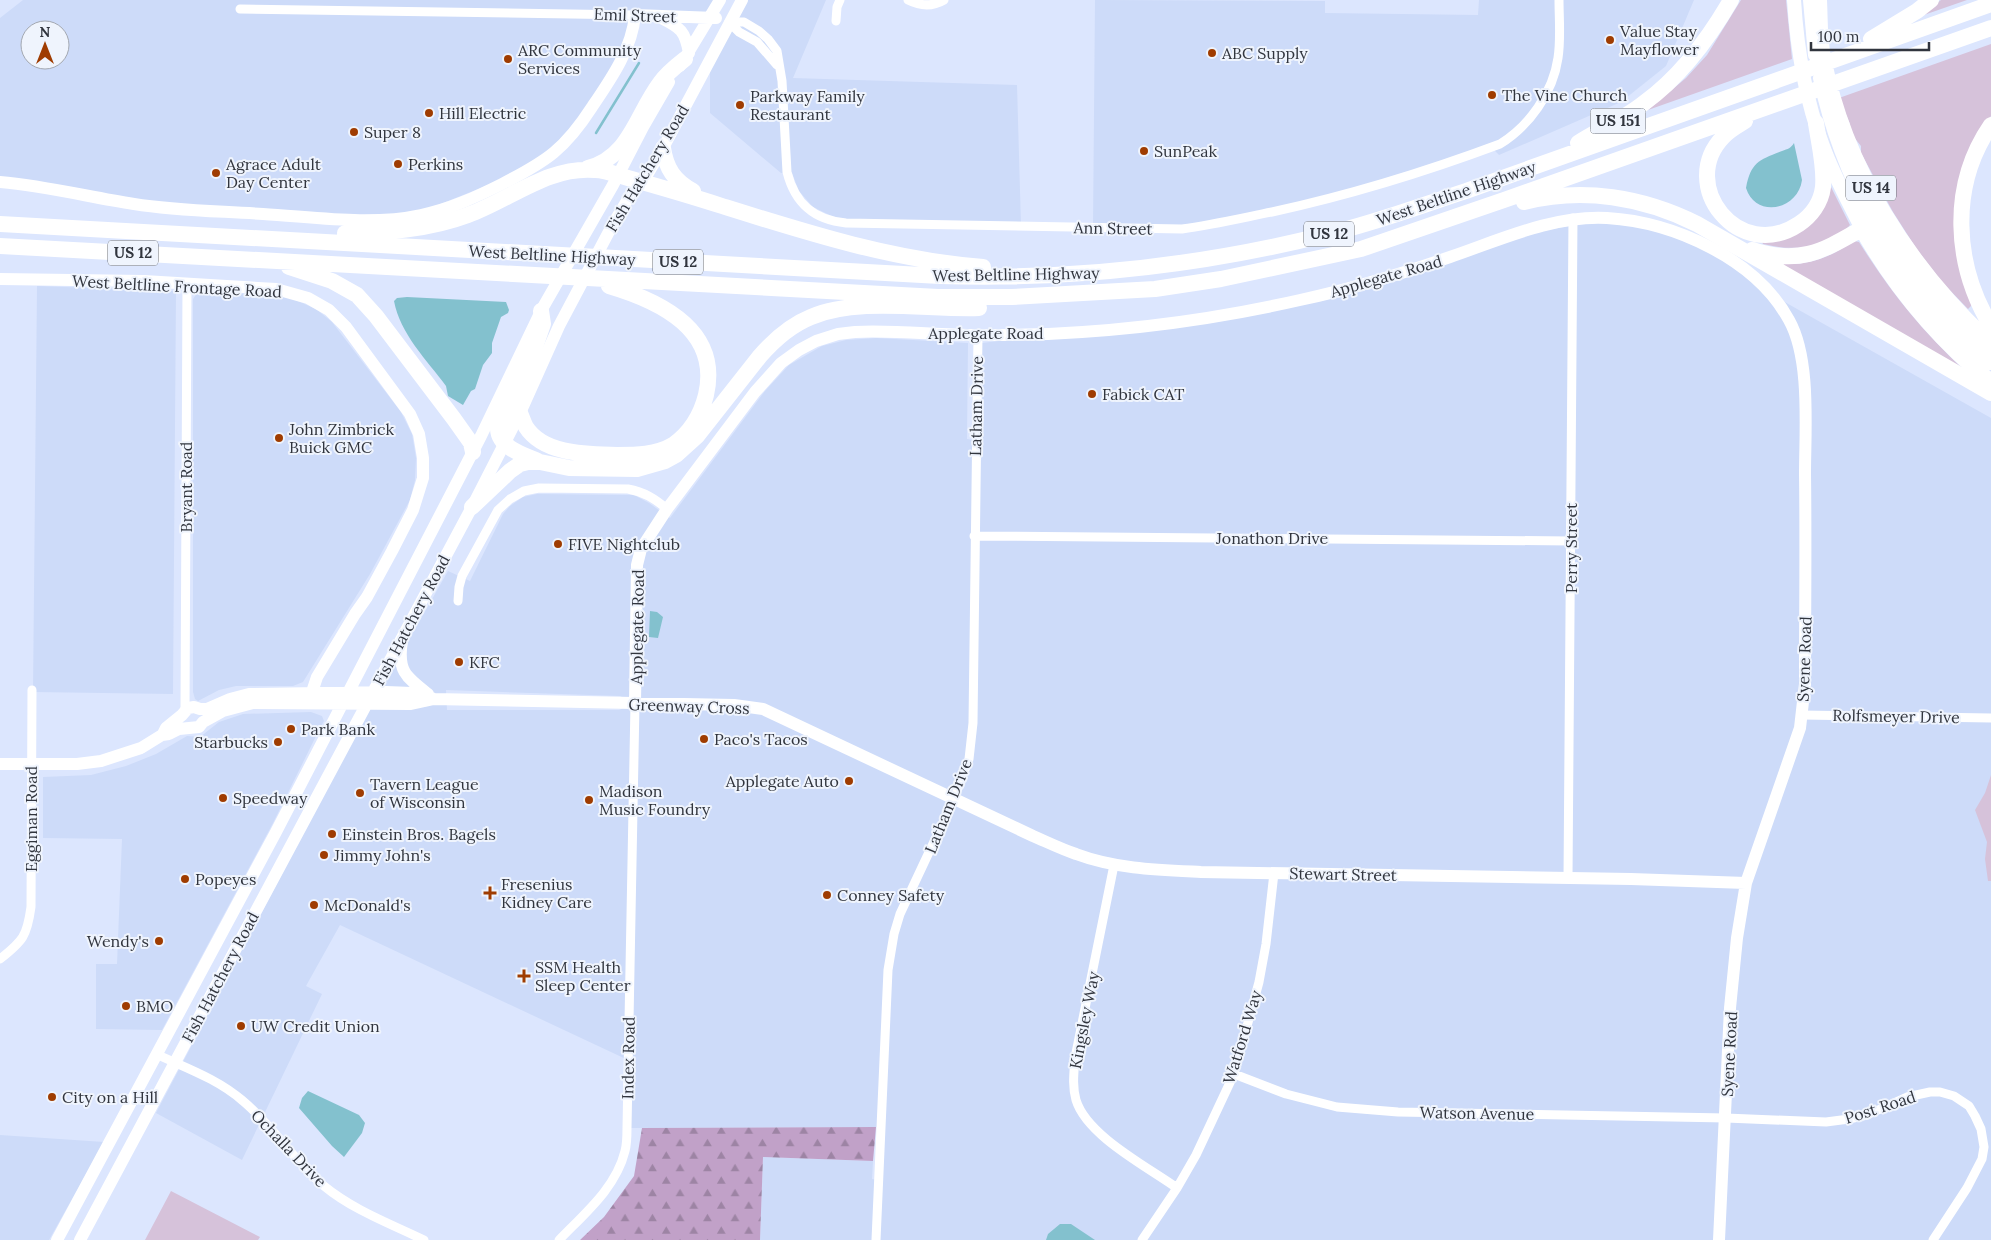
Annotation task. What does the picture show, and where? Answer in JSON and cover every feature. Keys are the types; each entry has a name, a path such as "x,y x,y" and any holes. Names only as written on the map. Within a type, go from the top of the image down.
{"highway":[{"path":"1695,51 1702,35 1723,0"},
{"name":"US 151","path":"1548,162 1644,103 1672,78 1695,51 1720,20 1731,0"},
{"name":"US 14","path":"1819,0 1822,55 1834,102 1850,148 1891,225 1915,260 1937,289 1991,344"},
{"path":"1841,57 1917,11 1931,0"},
{"name":"West Beltline Highway","path":"0,224 940,276 986,278 1103,273 1197,261 1329,234 1389,217 1991,4"},
{"name":"West Beltline Highway","path":"0,246 585,279 973,298 1155,289 1221,279 1361,249 1991,28"},
{"path":"254,238 400,231 428,227 470,215 552,176 602,163 618,152 660,83 687,56"},
{"path":"1760,110 1728,132 1718,142 1712,152 1708,176 1713,202 1718,211 1726,220 1742,231 1752,234 1772,235 1795,227 1810,216 1818,204 1823,189 1816,123"},
{"path":"1991,125 1975,155 1963,194 1961,213 1962,243 1968,274 1973,292 1991,326"},
{"path":"662,148 670,172 682,186 764,219"},
{"path":"577,170 596,170 617,175 818,237 919,260 1001,269 1103,273"},
{"path":"1361,249 1546,197 1576,194 1621,198 1660,208 1681,216 1991,393"},
{"path":"1726,242 1761,253 1787,258 1820,251 1868,225"},
{"name":"US 14","path":"1868,225 1926,299 1954,329 1991,362"},
{"name":"US 14","path":"1868,225 1875,253 1914,306 1940,336 1972,367 1991,382"},
{"path":"266,260 332,281 357,296 376,316 454,419 471,443 473,452"},
{"path":"520,412 526,427 554,447 579,454 626,455 646,454 672,445 684,436 700,413 708,387 708,373 702,350 691,330 681,320 655,302 628,291 585,279"},
{"path":"542,310 543,324 526,373 498,429 498,434 504,444 540,462 570,468 637,469 652,466 670,458 688,446 771,344 784,333 816,315 853,307 964,309 1029,306 1071,302 1155,289"},
{"path":"472,507 520,464 540,462"}],"main road":[{"name":"US 14","path":"1794,0 1801,62 1816,123 1836,179 1868,225"},
{"path":"1810,0 1813,48 1831,124 1841,155 1858,193 1868,225"}],"street":[{"name":"Fish Hatchery Road","path":"57,1240 268,846 473,452 542,310 643,127 720,0"},
{"name":"Fish Hatchery Road","path":"80,1240 472,507 520,412 567,312 613,224 630,194 641,182 662,148 742,0"},
{"path":"836,21 837,7 840,0"},
{"path":"908,0 915,4 926,5 937,4 944,0"},
{"name":"Ann Street","path":"729,22 744,22 763,34 776,51 783,88 787,172 790,185 801,202 811,212 834,222 846,223 1182,229 1202,227 1365,189 1491,148 1515,135 1540,103 1553,78 1558,58 1559,0"},
{"name":"Emil Street","path":"240,9 635,15 710,17 729,22"},
{"path":"0,182 49,188 118,202 159,207 359,219 392,219 420,215 454,206 522,173 547,159 574,134 609,81 622,57 633,30 635,15"},
{"path":"657,16 683,31 687,56"},
{"name":"Applegate Road","path":"635,704 637,565 641,548 667,509 755,392 781,363 816,341 838,334 855,332 978,335 1075,332 1140,327 1230,314 1294,301 1400,274 1542,226 1573,218"},
{"name":"Perry Street","path":"1568,878 1573,218"},
{"name":"Syene Road","path":"1573,218 1609,218 1673,231 1725,255 1751,274 1772,296 1789,320 1800,352 1805,403 1805,684 1800,728 1746,883 1737,938 1730,1008 1719,1240"},
{"name":"West Beltline Frontage Road","path":"0,279 144,281 276,288 308,298 329,310 346,327 410,414 419,434 423,458 422,478 413,510 367,597 317,677 312,692"},
{"name":"Bryant Road","path":"187,284 185,689 190,710 185,726 192,729"},
{"name":"Latham Drive","path":"876,1240 888,970 894,934 900,914 954,799 970,759 973,723 978,335"},
{"path":"458,601 462,576 498,510 510,498 524,491 539,488 628,490 641,492 654,498 667,509"},
{"name":"Jonathon Drive","path":"974,536 1570,541"},
{"path":"404,632 401,651 404,672 410,681 434,699"},
{"name":"Eggiman Road","path":"0,958 17,946 28,929 31,907 32,690"},
{"name":"Greenway Cross","path":"162,735 166,728 190,710 207,709 230,699 249,694 312,692 344,697 365,704 411,704 434,699 734,705 763,709 954,799"},
{"name":"Greenway Cross","path":"0,764 77,764 101,761 141,748 162,735 179,729 198,727 203,722 223,711 253,703 344,697 372,692 412,693 434,699"},
{"name":"Index Road","path":"559,1240 612,1182 626,1150 628,1128 635,704"},
{"name":"Bryant Road","path":"190,710 204,715 203,722"},
{"name":"Rolfsmeyer Drive","path":"1802,715 1991,718"},
{"name":"Stewart Street","path":"954,799 1076,854 1114,865 1153,870 1746,883"},
{"path":"268,846 266,866 268,873 273,877"},
{"name":"Kingsley Way","path":"1114,865 1075,1058 1073,1077 1076,1100 1083,1116 1110,1143 1177,1188"},
{"name":"Watford Way","path":"1142,1240 1177,1188 1196,1155 1234,1074 1259,982 1266,944 1274,873"},
{"path":"250,878 258,884 256,908"},
{"name":"Ochalla Drive","path":"156,1054 217,1082 244,1102 306,1169 334,1193 424,1240"},
{"name":"Watson Avenue","path":"1234,1074 1286,1094 1346,1109 1489,1114 1726,1118"},
{"name":"Post Road","path":"1726,1118 1826,1122 1867,1115 1907,1097 1930,1092 1954,1096 1962,1100 1975,1116 1981,1129 1984,1147 1982,1159 1967,1188 1933,1240"},
{"path":"101,1159 106,1169 107,1190"}],"shaded area":[{"path":"23,0 720,0 710,17 635,15 601,94 536,166 408,217 159,207 0,182 0,18"},
{"path":"742,0 826,0 793,78 1017,85 1021,226 846,223 813,207 799,191 792,173 781,173 710,113 710,57"},
{"path":"1095,0 1325,1 1325,13 1478,15 1479,0 1694,0 1666,66 1621,102 1499,155 1491,147 1365,189 1202,227 1093,227"},
{"path":"1741,0 1786,0 1792,59 1648,110 1686,78 1707,55"},
{"path":"1941,0 1967,0 1921,16"},
{"path":"1991,44 1991,116 1981,130 1964,167 1971,306 1968,309 1941,281 1916,248 1893,212 1861,153 1861,146 1848,130 1850,124 1839,98"},
{"path":"1794,143 1802,180 1799,190 1785,204 1767,207 1758,204 1751,198 1746,188 1750,173 1757,163 1788,149"},
{"path":"1830,185 1850,225 1847,228 1835,237 1808,247 1790,248 1763,244 1761,240 1776,240"},
{"path":"1609,218 1706,245 1772,295 1991,418 1991,1240 760,1240 763,1157 873,1161 872,1179 878,1180 881,1127 627,1128 628,1060 340,925 306,986 322,994 242,1160 156,1113 364,719 448,571 470,581 503,514 510,506 523,497 537,494 634,495 670,518 765,391 789,365 822,346 846,340 876,338 968,343 967,439 981,441 982,343 1075,332 1301,300 1507,238","holes":["446,690 620,696 634,703 619,710 447,710"]},
{"path":"1854,241 1859,242 1882,277 1920,325 1964,370 1781,267 1784,264 1813,261 1838,251"},
{"path":"37,286 176,291 173,694 33,692"},
{"path":"198,292 274,295 291,298 316,309 332,322 401,412 412,434 416,458 415,480 410,500 370,574 303,682 293,686 236,686 219,690 198,701 195,699 193,692 193,299"},
{"path":"397,298 506,302 509,310 508,313 501,317 492,343 492,353 483,365 475,389 471,391 463,405 448,396 446,386 415,346 402,325 394,301"},
{"path":"650,611 657,612 663,617 658,638 649,637"},
{"path":"311,712 322,716 324,721 273,823 162,1030 96,1029 96,964 117,964 122,839 43,838 43,777 91,775 126,766 156,754 187,736 200,737 219,722 243,714"},
{"path":"1991,775 1991,881 1988,881 1985,859 1987,842 1975,810 1985,793"},
{"path":"308,1091 359,1115 365,1123 362,1133 344,1157 299,1108 302,1098"},
{"path":"0,1135 104,1142 49,1240 0,1240"},
{"path":"171,1191 260,1237 258,1240 145,1240"},
{"path":"1060,1224 1071,1224 1095,1240 1046,1240 1048,1234"}],"green space":[{"path":"876,1127 873,1161 763,1157 760,1240 580,1240 604,1217 634,1176 642,1128"}],"waterway":[{"path":"596,133 639,63"}],"place":[{"name":"Value Stay Mayflower","path":"1610,40"},
{"name":"ABC Supply","path":"1212,53"},
{"name":"ARC Community Services","path":"508,59"},
{"name":"The Vine Church","path":"1492,95"},
{"name":"Parkway Family Restaurant","path":"740,105"},
{"name":"Hill Electric","path":"429,113"},
{"name":"Super 8","path":"354,132"},
{"name":"SunPeak","path":"1144,151"},
{"name":"Perkins","path":"398,164"},
{"name":"Agrace Adult Day Center","path":"216,173"},
{"name":"Fabick CAT","path":"1092,394"},
{"name":"John Zimbrick Buick GMC","path":"279,438"},
{"name":"FIVE Nightclub","path":"558,544"},
{"name":"KFC","path":"459,662"},
{"name":"Park Bank","path":"291,729"},
{"name":"Paco's Tacos","path":"704,739"},
{"name":"Starbucks","path":"278,742"},
{"name":"Applegate Auto","path":"849,781"},
{"name":"Tavern League of Wisconsin","path":"360,793"},
{"name":"Speedway","path":"223,798"},
{"name":"Madison Music Foundry","path":"589,800"},
{"name":"Einstein Bros. Bagels","path":"332,834"},
{"name":"Jimmy John's","path":"324,855"},
{"name":"Popeyes","path":"185,879"},
{"name":"Fresenius Kidney Care","path":"490,893"},
{"name":"Conney Safety","path":"827,895"},
{"name":"McDonald's","path":"314,905"},
{"name":"Wendy's","path":"159,941"},
{"name":"SSM Health Sleep Center","path":"524,976"},
{"name":"BMO","path":"126,1006"},
{"name":"UW Credit Union","path":"241,1026"},
{"name":"City on a Hill","path":"52,1097"}]}
